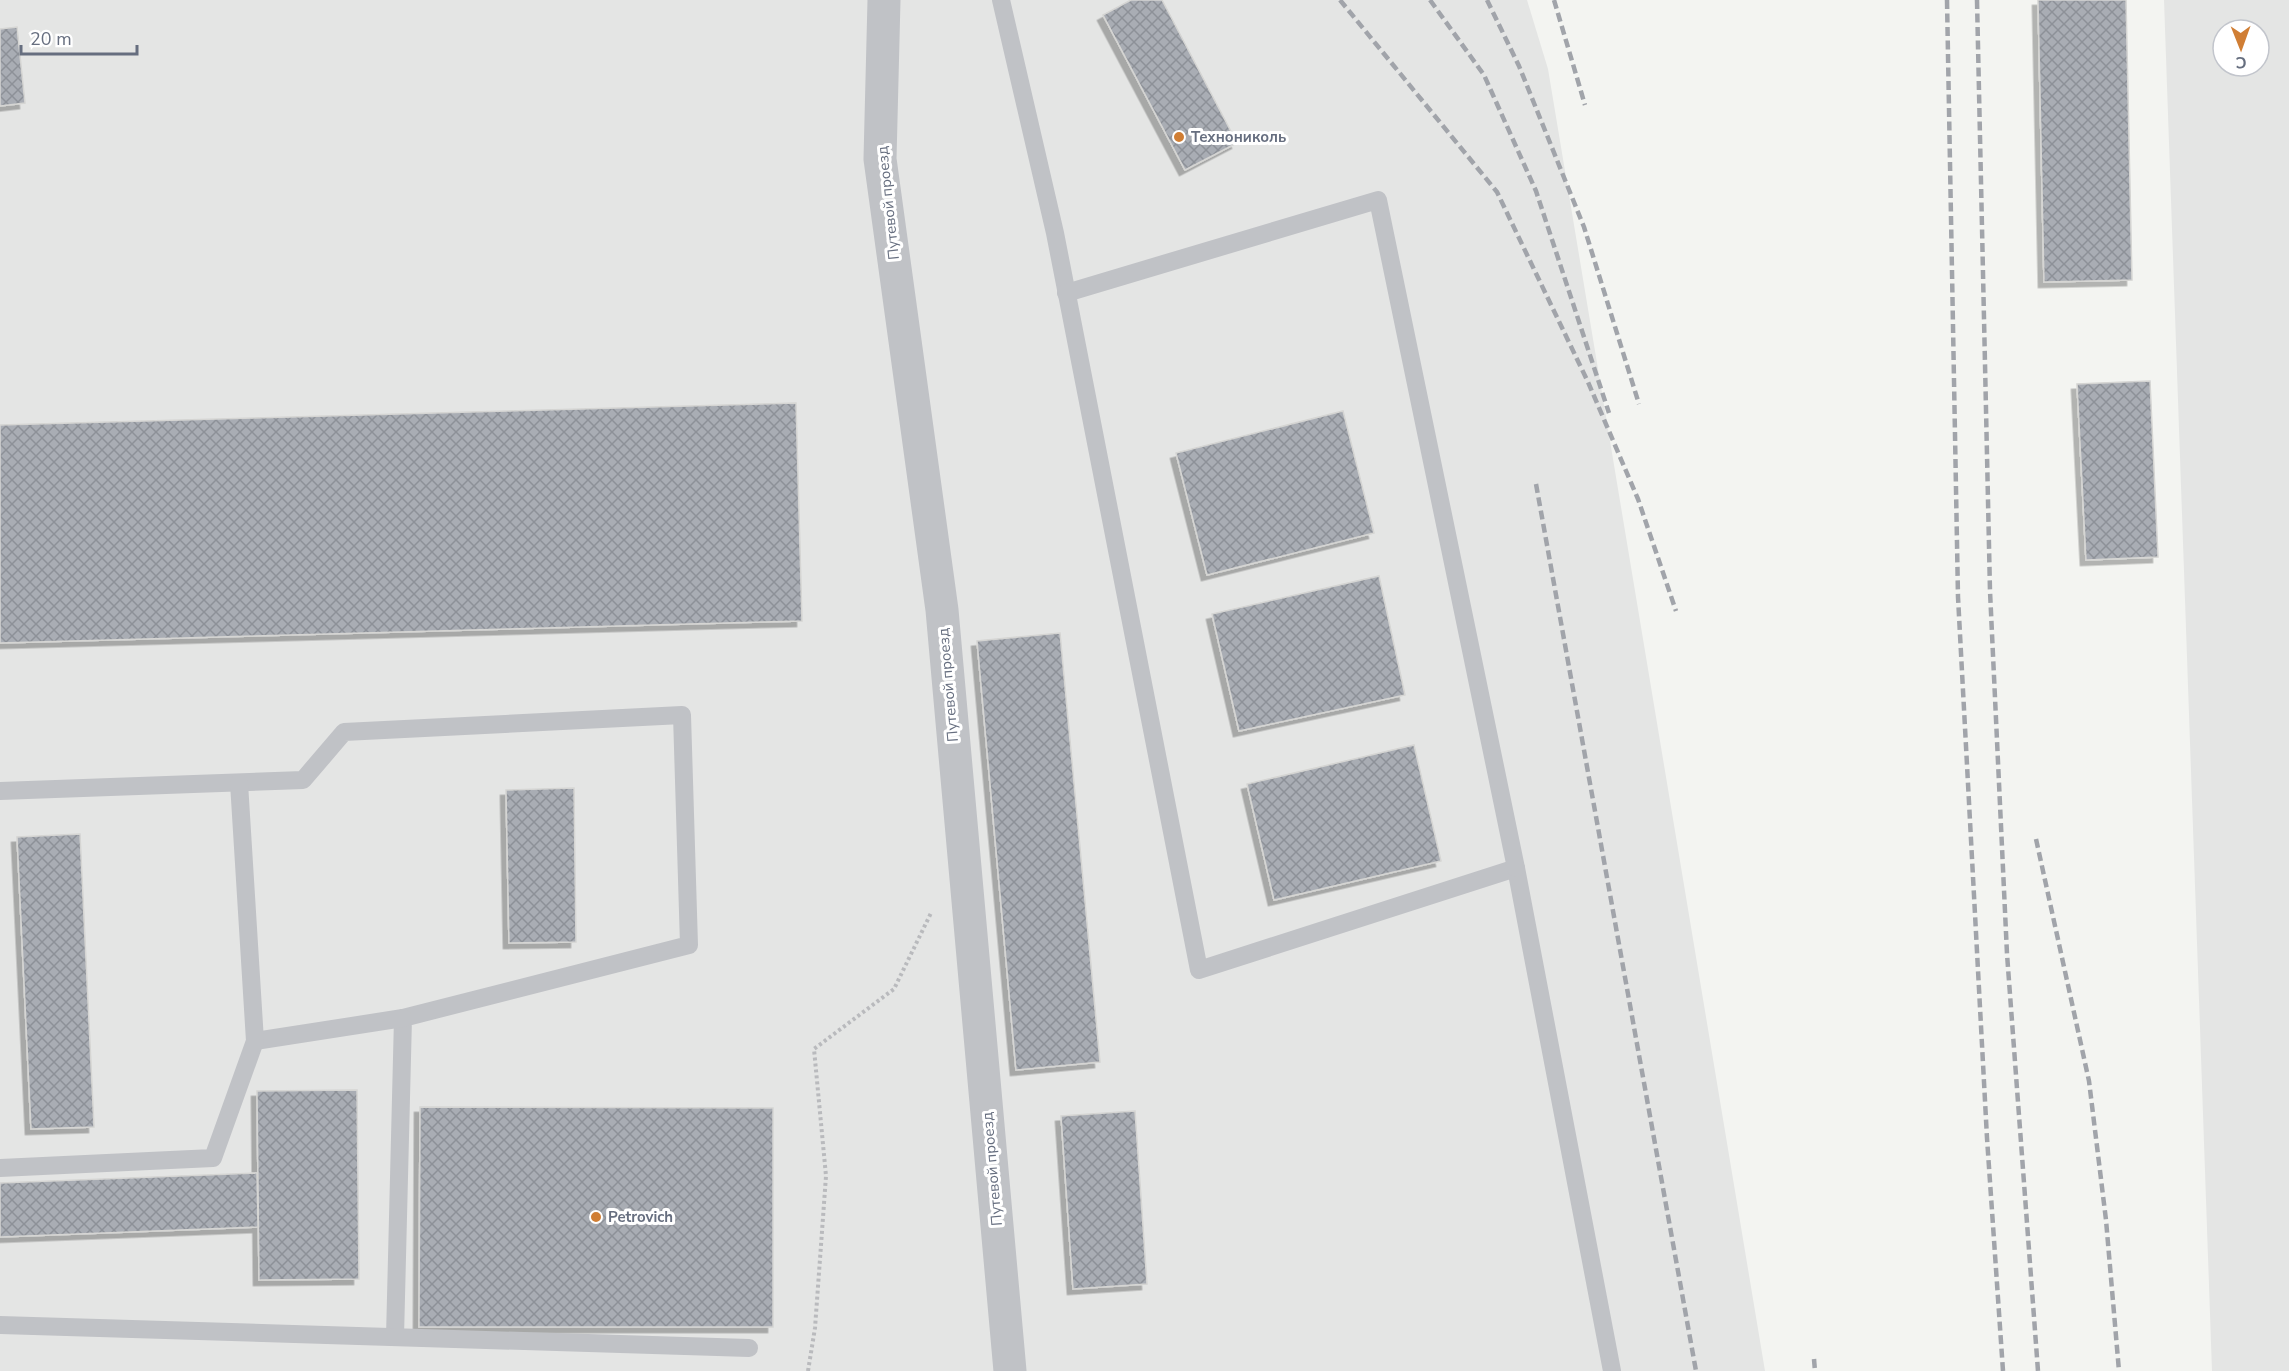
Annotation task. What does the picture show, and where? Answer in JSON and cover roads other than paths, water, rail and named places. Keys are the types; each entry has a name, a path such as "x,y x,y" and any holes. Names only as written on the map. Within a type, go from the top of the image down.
{"street":[{"name":"Путевой проезд","path":"884,0 880,159 942,610 1010,1371"}],"lane":[{"path":"1001,0 1066,293 1199,970 1516,868"},
{"path":"1066,293 1378,200 1516,868 1612,1371"},
{"path":"0,791 303,780 344,732 682,716 689,945 403,1018 255,1041"},
{"path":"0,1168 213,1158 255,1041 239,783"},
{"path":"394,1337 403,1018"},
{"path":"0,1325 749,1348"}],"railway":[{"path":"1340,0 1497,192 1588,382 1638,499 1676,611"},
{"path":"1430,0 1484,75 1536,191 1609,413"},
{"path":"1487,0 1519,66 1584,227 1639,404"},
{"path":"1554,0 1585,105"},
{"path":"1947,0 1958,597 1987,1138 2003,1371"},
{"path":"1977,0 1990,591 2007,954 2038,1371"},
{"path":"1536,484 1696,1371"},
{"path":"2036,839 2089,1081 2106,1220 2119,1371"},
{"path":"1814,1359 1815,1371"}],"place":[{"name":"Технониколь","path":"1179,137"},
{"name":"Petrovich","path":"596,1217"}]}
